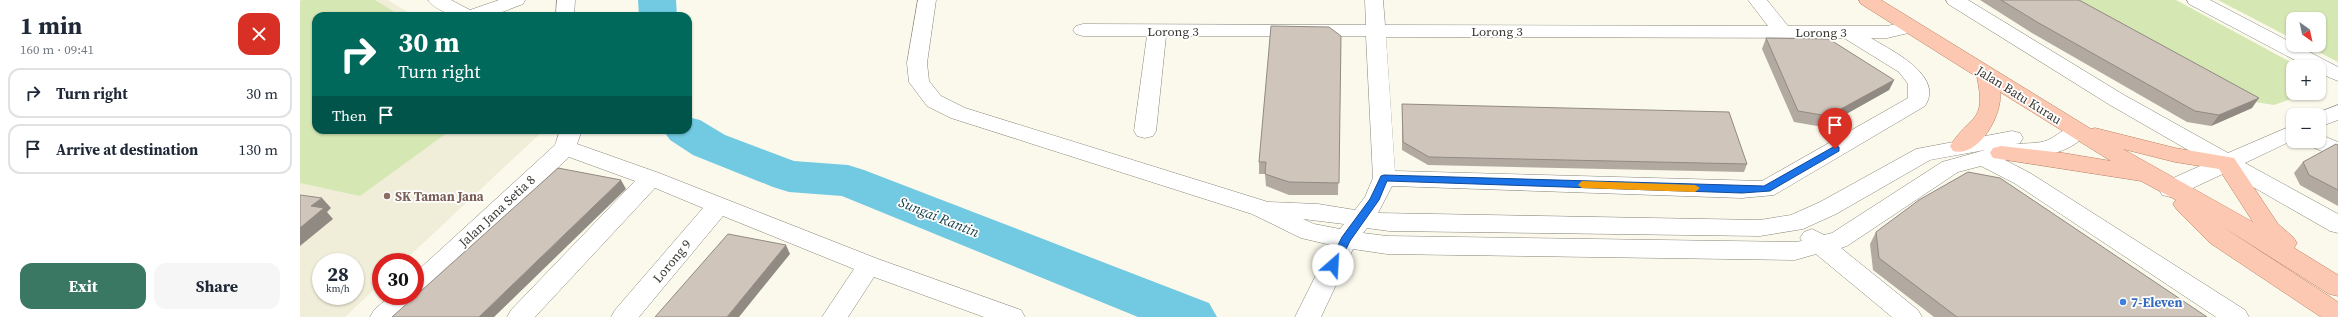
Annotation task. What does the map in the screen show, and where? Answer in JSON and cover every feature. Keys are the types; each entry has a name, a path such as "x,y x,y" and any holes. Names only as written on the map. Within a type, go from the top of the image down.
{"main road":[{"name":"Jalan Batu Kurau","path":"1868,0 2170,189 2241,226 2330,282"},
{"path":"1961,146 1982,126 1991,110 1992,94 1986,74"},
{"path":"2077,131 2175,155 2226,163 2270,230 2330,282"},
{"path":"1992,155 2063,160 2150,176"},
{"name":"Jalan Batu Kurau","path":"2170,189 2218,236 2338,315"}],"street":[{"path":"437,0 459,12"},
{"path":"483,12 516,0"},
{"path":"565,12 566,0"},
{"path":"927,0 917,63 919,82 934,101 958,113 1260,208 1309,232 1387,245 1764,252 1795,251 1839,240 1950,167 1992,155 2052,147 2077,131"},
{"path":"1308,317 1346,239 1359,219 1375,200 1384,178 1374,0"},
{"path":"1757,0 1783,32"},
{"path":"1955,0 2117,100 2338,225"},
{"path":"2196,0 2338,75"},
{"name":"Lorong 3","path":"1083,30 1887,32 1910,27"},
{"path":"1146,131 1157,31"},
{"path":"1384,178 1742,190 1766,189 1918,101 1918,83 1906,68 1848,32"},
{"path":"2326,117 2338,112"},
{"path":"1260,208 1318,212 1389,223 1760,228 1795,223 1828,208 1924,154 2020,136 2077,131"},
{"path":"2170,189 2286,135"},
{"path":"568,139 651,178 869,265 1012,317"},
{"name":"Jalan Jana Setia 8","path":"424,279 568,139"},
{"path":"2326,145 2338,151"},
{"path":"1992,155 2022,178 2236,317"},
{"path":"520,317 651,178"},
{"name":"Lorong 9","path":"624,317 719,205"},
{"path":"1795,223 1909,317"},
{"path":"835,317 869,265"},
{"path":"383,317 396,305"}],"shaded area":[{"name":"SK Taman Jana","path":"300,0 388,0 408,12 312,12 312,134 540,134 413,253 372,253 372,292 364,299 364,253 312,253 312,305 358,305 345,317 300,317"}],"green space":[{"path":"375,0 394,12 312,12 312,134 445,134 360,196 300,183 300,1"},
{"path":"2075,0 2176,0 2287,60 2286,100 2288,100 2274,105 2255,102"},
{"path":"2218,0 2338,0 2338,62 2319,52 2326,52 2326,12 2286,12 2286,35"}],"building":[{"path":"2001,0 2079,0 2259,98 2219,115 2195,111 2037,22"},
{"path":"1271,26 1329,27 1341,36 1339,183 1289,182 1265,174 1266,162 1259,162"},
{"path":"1766,38 1829,39 1894,80 1828,116 1798,111"},
{"path":"1402,104 1729,112 1747,164 1429,157 1403,142"},
{"path":"2336,144 2338,145 2338,190 2309,175 2303,162"},
{"path":"558,168 621,180 479,317 392,317 405,305 424,305 424,288"},
{"path":"1968,172 2000,178 2207,317 1957,317 1879,258 1876,232 1919,200"},
{"path":"300,195 322,198 311,206 324,208 300,228"},
{"path":"728,234 786,245 727,317 655,317"}],"waterway":[{"name":"Sungai Rantin","path":"657,0 658,12"},
{"name":"Sungai Rantin","path":"691,134 709,145 789,176 848,181 1191,317"}],"slow traffic":[{"path":"1582,185 1695,188"}],"place":[{"name":"SK Taman Jana","path":"387,196"},
{"name":"7-Eleven","path":"2123,302"}],"route":[{"path":"1333,265 1346,239 1359,219 1375,200 1384,178 1742,190 1766,189 1835,149"}]}
